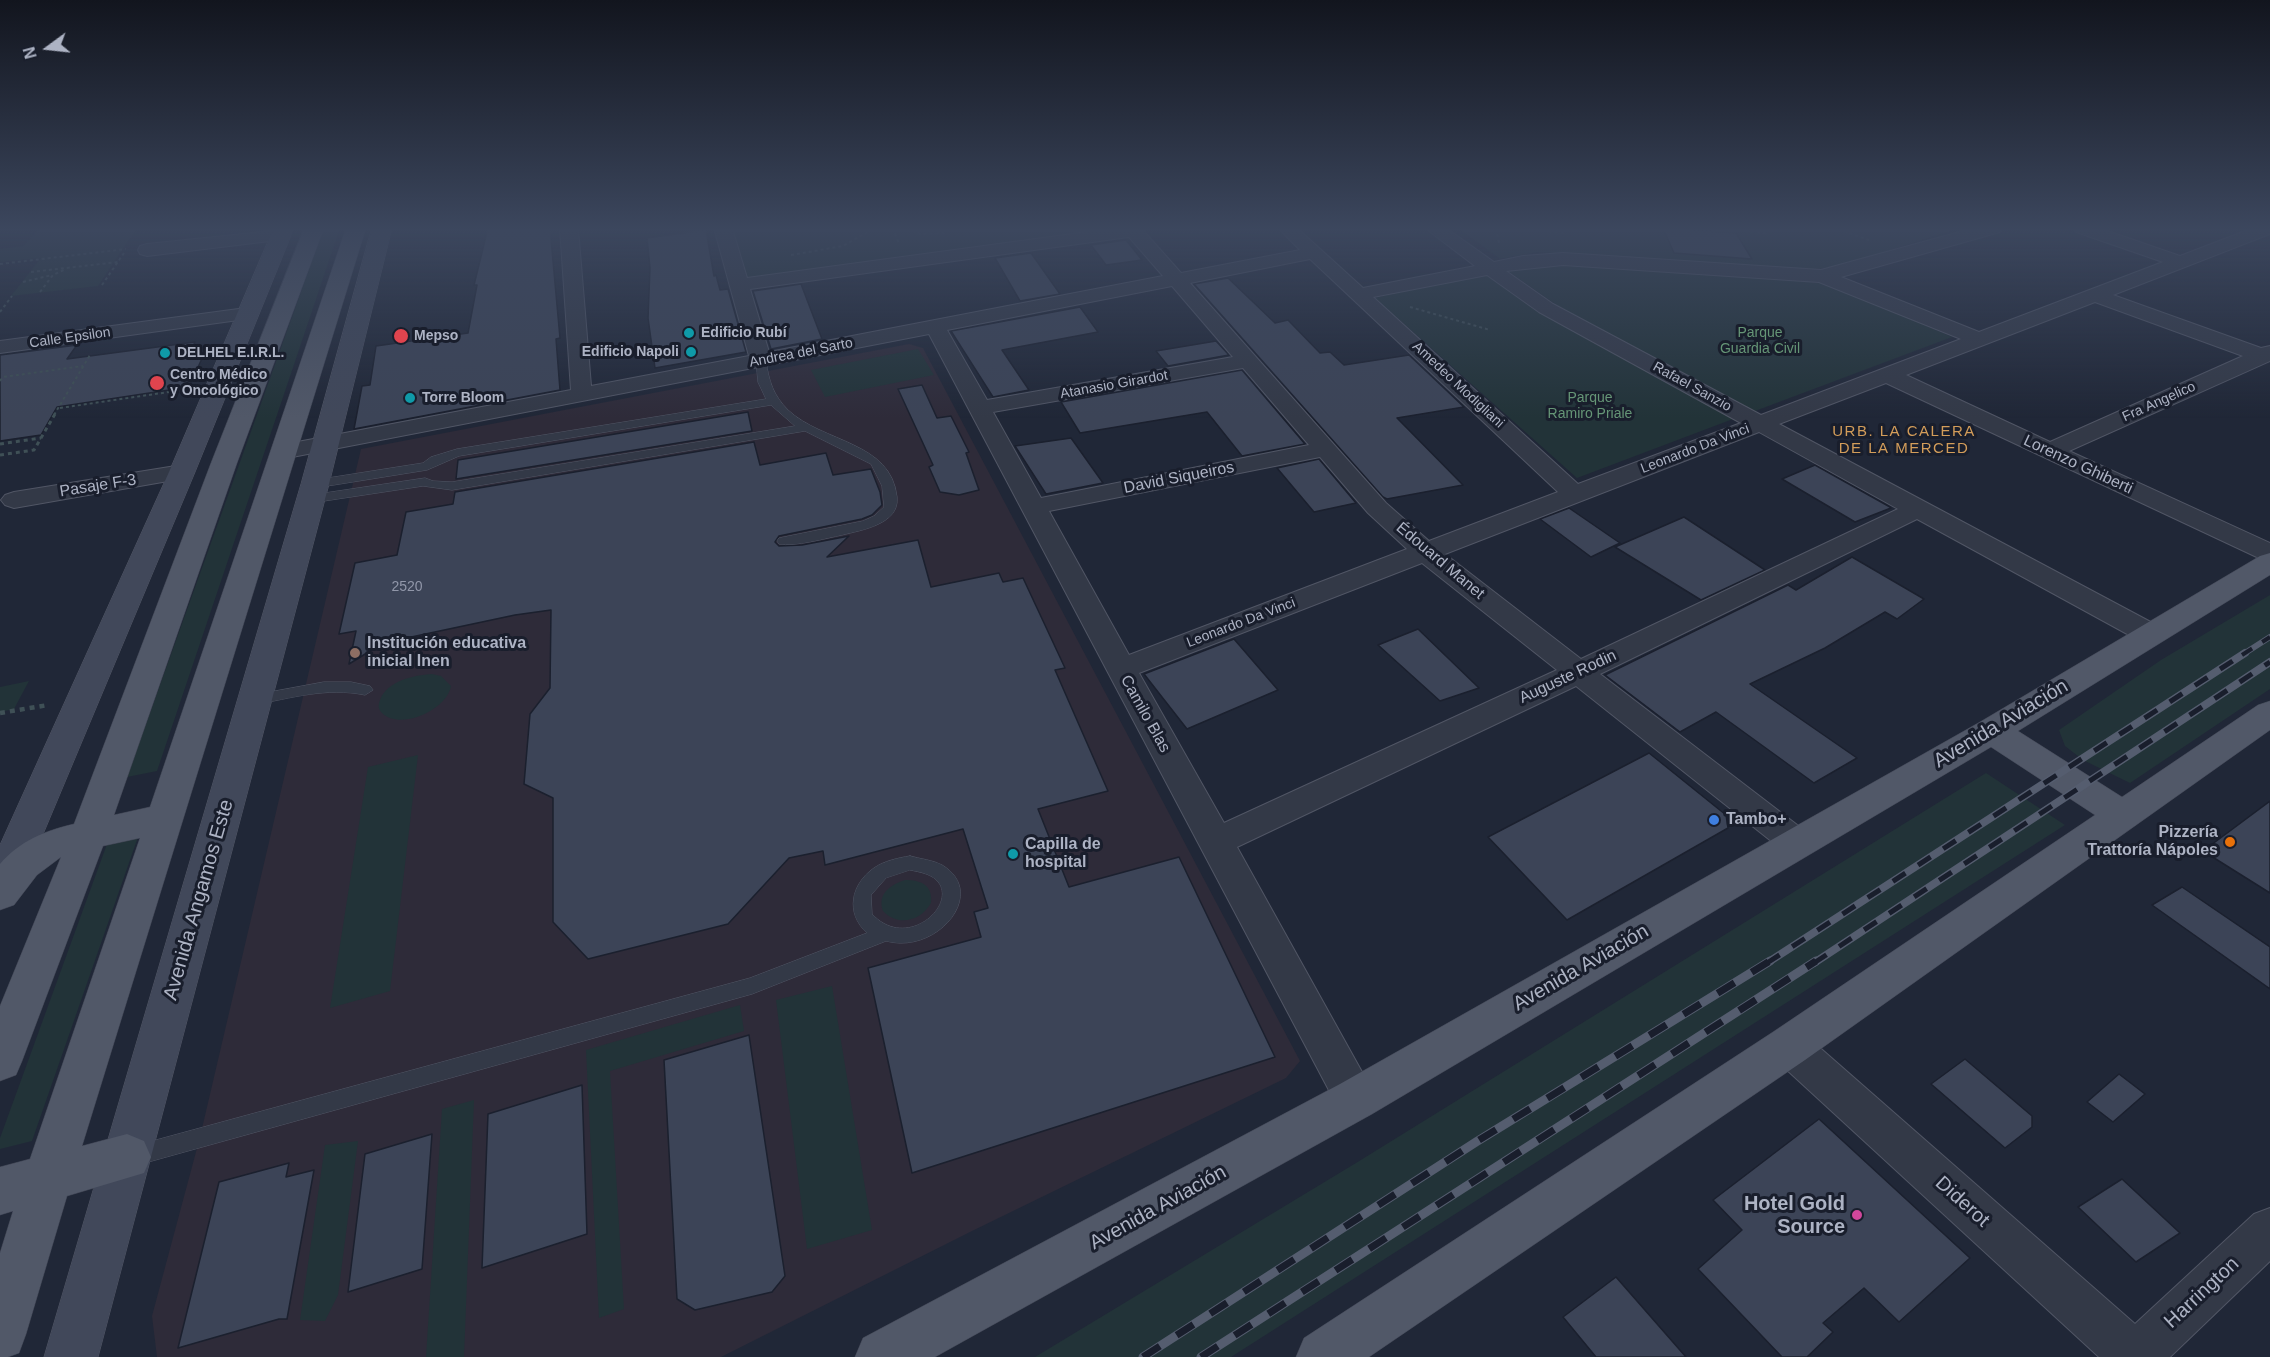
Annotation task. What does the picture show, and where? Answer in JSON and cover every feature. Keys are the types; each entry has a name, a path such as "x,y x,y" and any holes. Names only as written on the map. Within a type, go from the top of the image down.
{"main road":[{"path":"0,889 8,850 81,698 182,472 256,291"},
{"path":"2,1053 89,834 224,463 290,291"},
{"path":"0,1334 47,1178 287,451 336,291"},
{"name":"Avenida Angamos Este","path":"70,1357 313,492 365,291"},
{"name":"Avenida Aviación","path":"882,1357 1356,1099 1992,731 2270,562"},
{"path":"1323,1357 1789,1046 2270,713"},
{"path":"1992,731 2124,816"},
{"path":"0,894 17,868 40,850 54,843 165,818"},
{"path":"0,1191 127,1158"}],"street":[{"path":"573,291 580,387"},
{"path":"741,291 761,361"},
{"name":"Andrea del Sarto","path":"287,451 1125,291"},
{"name":"Édouard Manet","path":"1187,291 1377,508 1425,552 1797,843"},
{"name":"Amedeo Modigliani","path":"1357,291 1575,495"},
{"path":"1360,294 1374,291"},
{"name":"Rafael Sanzio","path":"1522,291 1546,308 2150,634"},
{"path":"1860,291 1979,339"},
{"name":"Leonardo Da Vinci","path":"1121,669 2105,291"},
{"path":"2095,295 2266,354"},
{"name":"Calle Epsilon","path":"0,347 246,314"},
{"name":"Camilo Blas","path":"936,328 1356,1099"},
{"name":"Fra Angelico","path":"2049,451 2266,354"},
{"name":"Atanasio Girardot","path":"979,408 1249,362"},
{"name":"Lorenzo Ghiberti","path":"1887,375 2270,553"},
{"name":"David Siqueiros","path":"1032,507 1325,449"},
{"name":"Pasaje F-3","path":"14,500 182,472"},
{"name":"Auguste Rodin","path":"1215,842 1918,509"},
{"name":"Diderot","path":"1789,1046 2135,1357"},
{"name":"Harrington","path":"2135,1357 2270,1230"}],"lane":[{"path":"761,361 761,372 771,401 803,428 875,461 881,469 892,501 889,511 878,520 865,525 784,541"},
{"path":"771,401 457,453 435,460 422,471 421,477 431,485 452,486 803,428"},
{"path":"313,492 427,466"},
{"path":"313,492 425,482"},
{"path":"255,700 329,686 347,685 365,690"},
{"path":"127,1158 752,986 884,934 913,935 928,930 949,911 953,899 952,887 946,877 937,869 924,864 910,863 881,872 870,881 863,893 860,905 863,917 872,927 884,934"}],"path":[{"path":"1360,294 1490,330"},
{"path":"0,312 12,296"},
{"path":"0,455 34,450 102,334"},
{"path":"0,381 3,377 84,366"},
{"path":"59,408 190,389"},
{"path":"1,445 42,438"},
{"path":"0,713 81,698"}],"shaded area":[{"path":"909,344 923,348 1300,1061 1286,1078 972,1231 721,1357 157,1357 152,1316 200,1137 361,449"}],"green space":[{"path":"15,291 52,291 11,296"},
{"path":"301,291 319,291 157,771 127,777"},
{"name":"Parque Ramiro Priale","path":"1405,291 1525,291 1741,416 1577,478 1375,298"},
{"name":"Parque Guardia Civil","path":"1537,291 1846,291 1952,337 1755,411 1558,306"},
{"path":"918,349 934,375 825,397 811,370"},
{"path":"2270,595 2270,689 2130,783 2083,760 2065,746 2059,730 2161,660"},
{"path":"432,674 441,676 451,686 448,695 441,703 432,710 411,719 390,718 382,713 379,702 389,688 402,680"},
{"path":"29,681 14,709 0,712 0,687"},
{"path":"418,755 390,991 330,1008 368,767"},
{"path":"1986,773 2065,825 1231,1357 1035,1357 1356,1163"},
{"path":"138,837 32,1141 0,1149 0,1138 107,844"},
{"path":"905,880 925,885 930,892 931,903 915,918 895,919 883,911 883,895 894,885"},
{"path":"832,986 872,1230 807,1249 776,1000"},
{"path":"740,1005 744,1031 610,1071 624,1309 599,1318 586,1050"},
{"path":"474,1100 464,1357 426,1357 442,1109"},
{"path":"358,1141 338,1295 325,1321 300,1320 325,1145"}],"building":[{"path":"476,291 556,291 560,338 556,339 560,390 354,429 362,386 370,385 376,346 468,333"},
{"path":"649,291 729,291 746,352 655,368 648,318"},
{"path":"753,291 804,291 822,339 771,349"},
{"path":"1014,291 1058,291 1060,294 1020,301"},
{"path":"1201,291 1242,291 1275,323 1288,320 1320,353 1330,352 1344,365 1409,355 1464,407 1397,418 1463,485 1387,499"},
{"path":"1080,307 1098,332 1002,350 1029,390 993,397 951,331"},
{"path":"1216,341 1229,355 1168,366 1156,351"},
{"path":"195,342 188,356 204,354 189,387 57,407 41,435 0,441 0,355 77,345 67,359"},
{"path":"1242,370 1305,444 1242,456 1207,412 1080,433 1061,402"},
{"path":"922,385 937,418 951,416 969,452 966,453 979,490 959,495 940,492 929,467 933,465 898,389"},
{"path":"748,412 752,431 456,479 458,460"},
{"path":"1071,438 1103,483 1046,494 1015,446"},
{"path":"754,442 760,465 826,453 833,475 871,469 880,492 882,505 872,515 779,536 775,542 779,546 802,545 849,536 827,557 918,540 931,587 999,573 1003,582 1023,578 1065,668 1055,670 1108,791 1038,809 1069,887 1179,857 1275,1057 912,1173 868,968 981,937 974,912 988,908 963,829 825,865 823,851 789,858 728,924 588,959 553,922 553,798 524,784 530,714 550,688 551,610 515,615 383,643 349,664 356,631 339,634 355,563 397,555 406,512 453,504 455,492"},
{"path":"1319,459 1356,503 1314,512 1277,468"},
{"path":"1815,465 1891,508 1855,522 1782,479"},
{"path":"1569,508 1620,543 1591,557 1540,519"},
{"path":"1684,517 1765,570 1701,600 1615,547"},
{"path":"1852,557 1924,599 1897,619 1885,612 1825,648 1750,684 1857,758 1814,783 1716,712 1680,732 1605,675 1788,585 1796,590"},
{"path":"1418,629 1479,688 1440,701 1378,645"},
{"path":"1234,639 1278,690 1187,729 1144,674"},
{"path":"1649,753 1726,815 1728,828 1567,920 1488,837"},
{"path":"2270,801 2270,893 2203,851"},
{"path":"2182,887 2270,947 2270,989 2152,905"},
{"path":"749,1035 785,1276 772,1292 695,1310 677,1299 664,1060"},
{"path":"1965,1059 2032,1116 2032,1127 2005,1148 1931,1084"},
{"path":"2119,1074 2145,1094 2113,1122 2087,1102"},
{"path":"582,1085 587,1234 482,1268 488,1114"},
{"path":"1819,1119 1970,1258 1899,1322 1864,1288 1823,1323 1833,1332 1807,1357 1782,1357 1698,1269 1742,1230 1713,1200"},
{"path":"432,1134 422,1269 348,1292 365,1154"},
{"path":"289,1163 286,1177 314,1170 287,1319 279,1319 178,1348 219,1182"},
{"path":"2122,1179 2180,1233 2136,1262 2078,1207"},
{"path":"1616,1277 1686,1357 1596,1357 1563,1317"}],"railway":[{"path":"2242,655 2270,637"},
{"path":"1767,963 2245,653"},
{"path":"1814,963 2270,662"},
{"path":"1143,1357 1476,1142 1770,961"},
{"path":"1201,1357 1816,961"}],"place":[{"name":"Edificio Rubí","path":"689,333"},
{"name":"Mepso","path":"401,336"},
{"name":"Edificio Napoli","path":"691,352"},
{"name":"DELHEL E.I.R.L.","path":"165,353"},
{"name":"Centro Médico y Oncológico","path":"157,383"},
{"name":"Torre Bloom","path":"410,398"},
{"name":"Institución educativa inicial Inen","path":"355,653"},
{"name":"Tambo+","path":"1714,820"},
{"name":"Pizzería Trattoría Nápoles","path":"2230,842"},
{"name":"Capilla de hospital","path":"1013,854"},
{"name":"Hotel Gold Source","path":"1857,1215"}],"district":[{"name":"URB. LA CALERA DE LA MERCED","path":"1904,440"}]}
